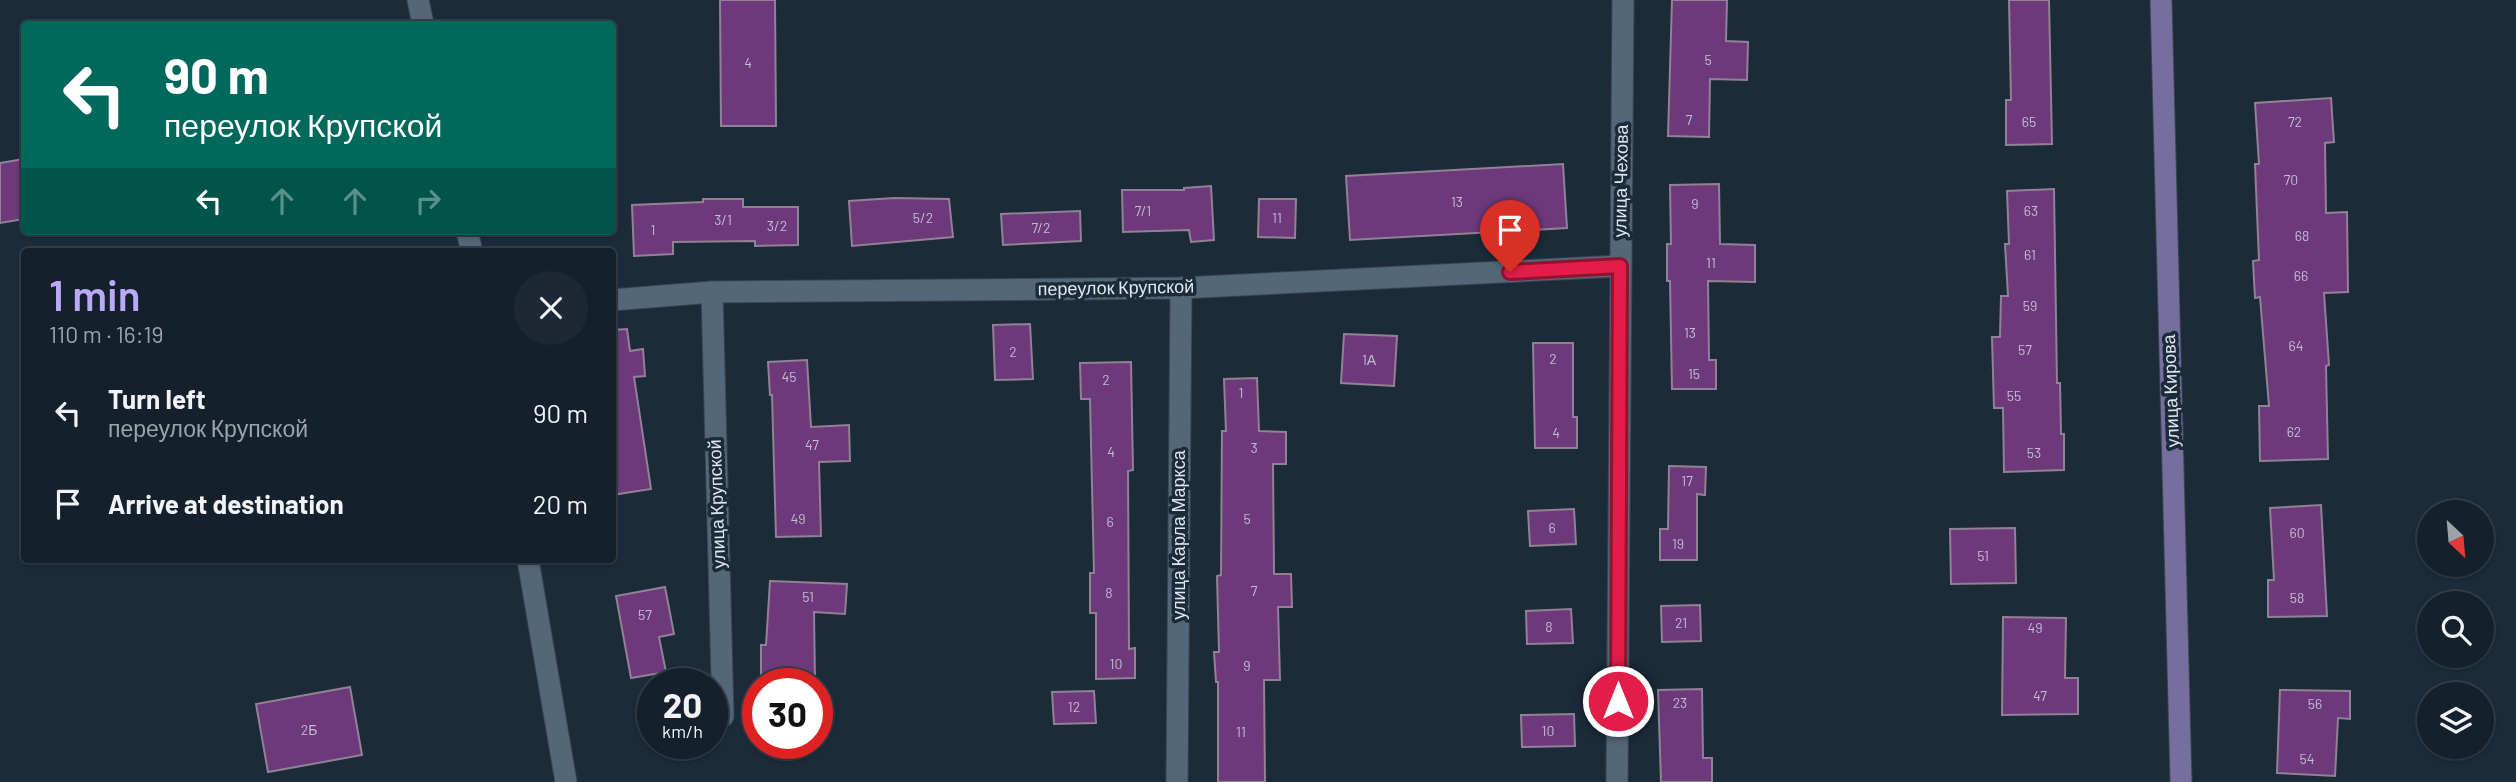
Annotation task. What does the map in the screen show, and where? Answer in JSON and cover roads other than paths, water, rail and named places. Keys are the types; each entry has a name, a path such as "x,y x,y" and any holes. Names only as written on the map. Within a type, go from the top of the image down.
{"main road":[{"name":"улица Кирова","path":"2161,0 2181,782"}],"street":[{"path":"418,0 423,21"},
{"name":"улица Чехова","path":"1618,782 1623,0"},
{"name":"переулок Крупской","path":"616,300 712,292 1181,288 1620,266"},
{"name":"улица Карла Маркса","path":"1177,782 1181,288"},
{"name":"улица Крупской","path":"712,292 722,668"},
{"path":"528,563 566,782"}]}
